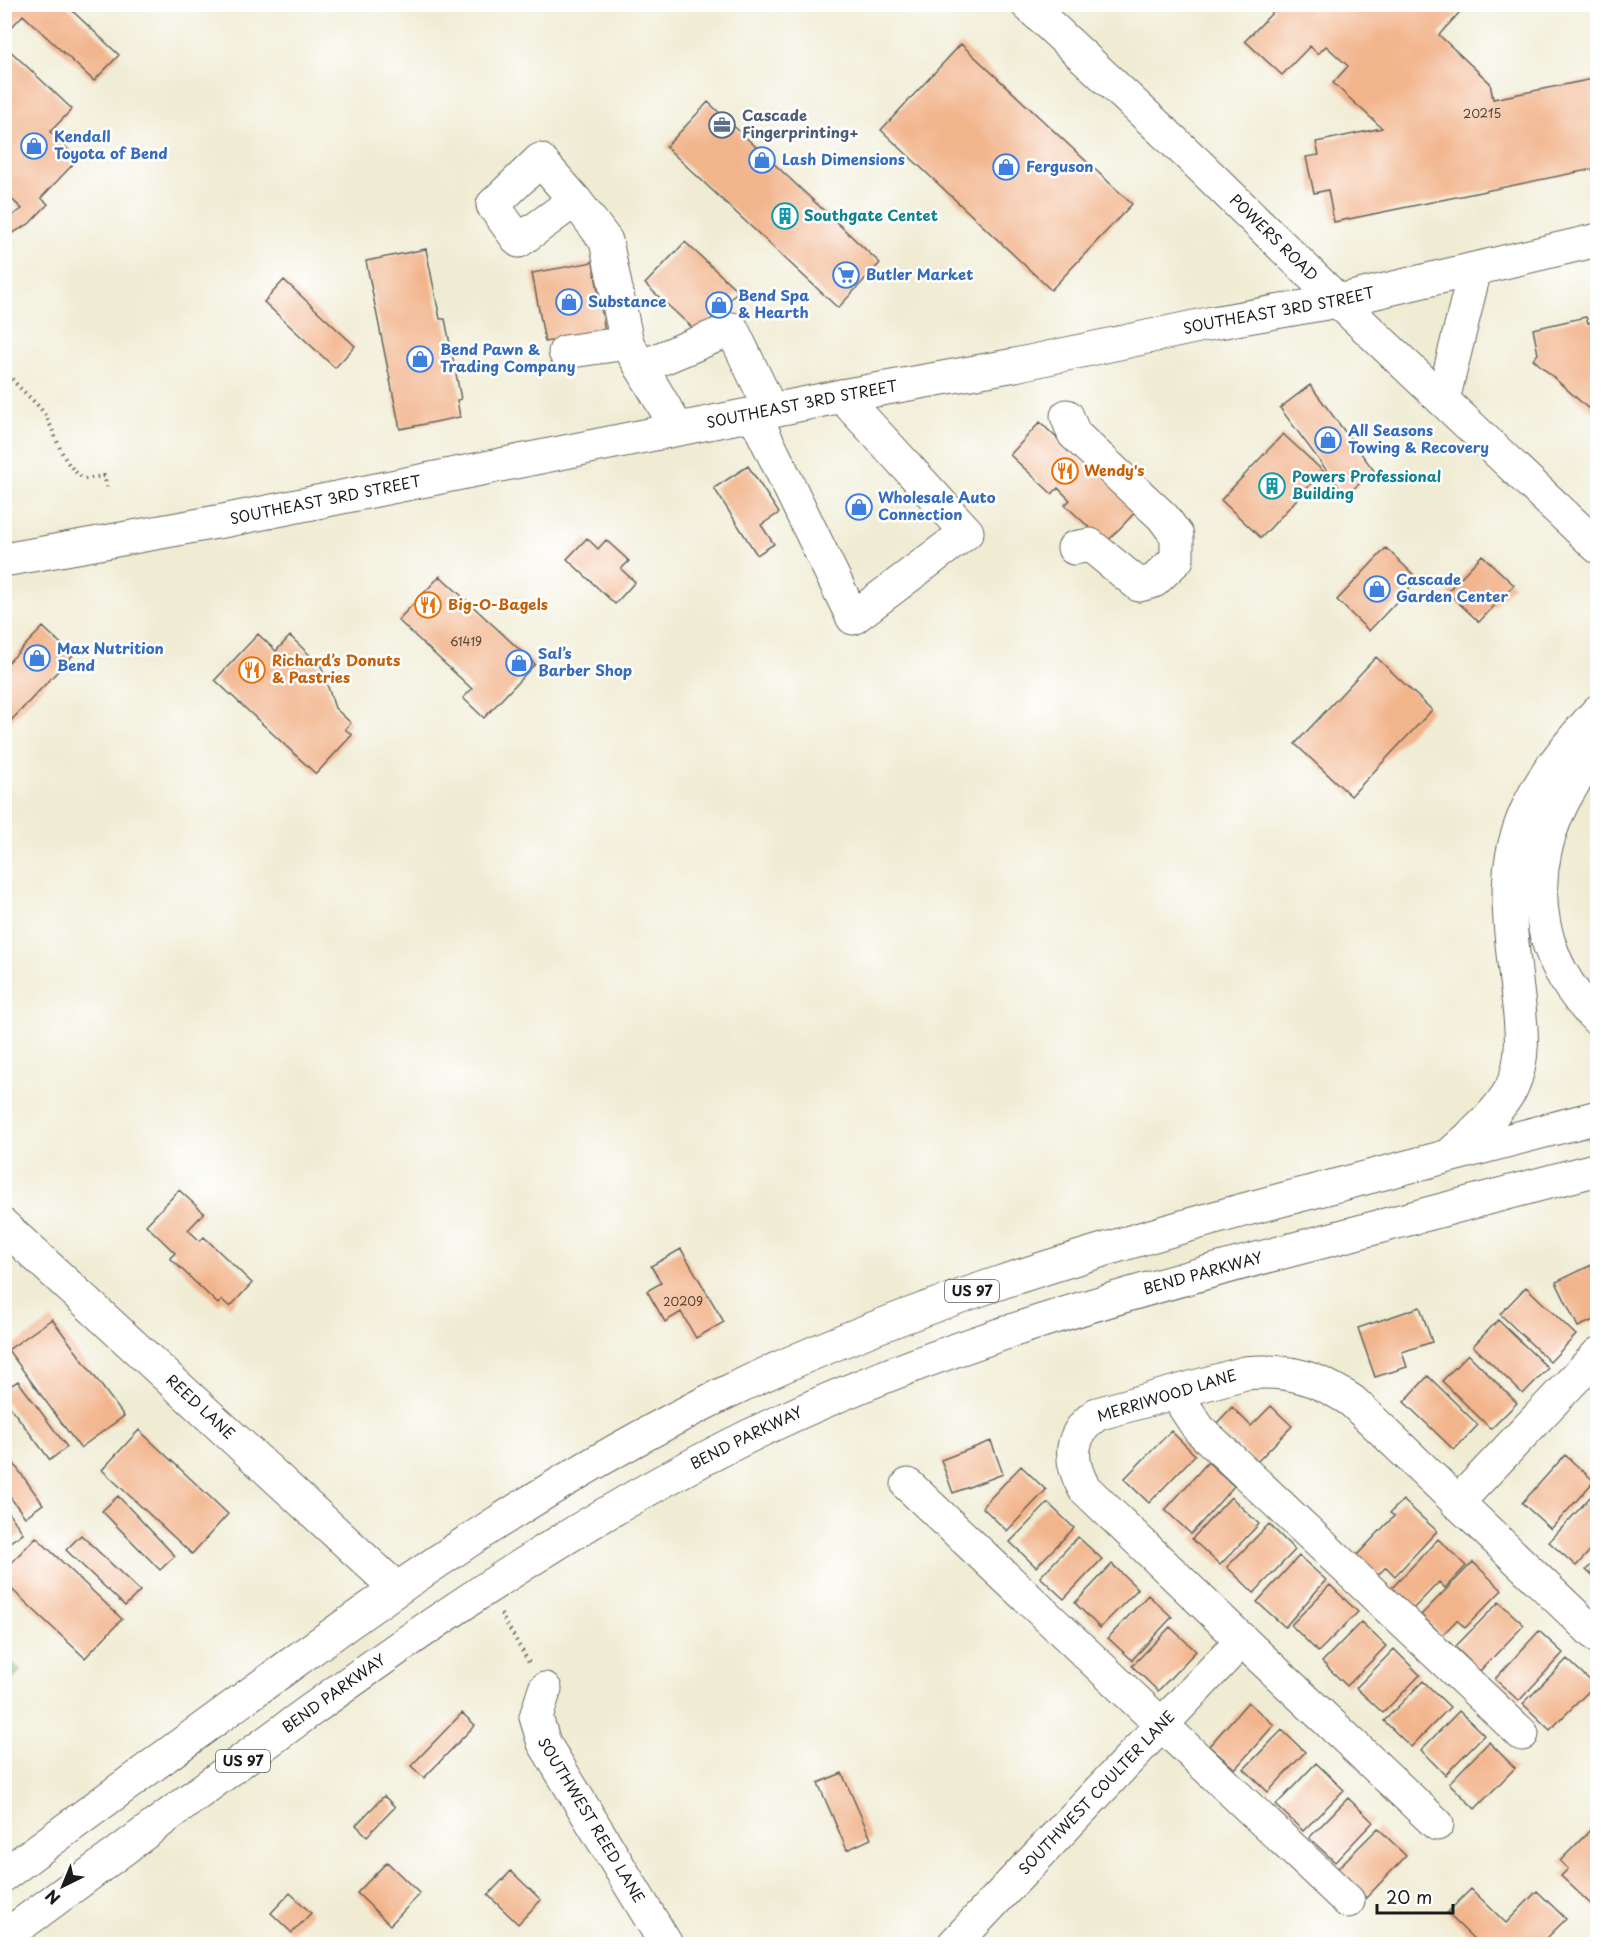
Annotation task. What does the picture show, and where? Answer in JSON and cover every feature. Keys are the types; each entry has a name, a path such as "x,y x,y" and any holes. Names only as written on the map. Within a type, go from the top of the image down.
{"main road":[{"name":"POWERS ROAD","path":"1027,4 1197,163 1338,301 1598,547"},
{"path":"575,200 519,241 493,205 540,160 575,200 606,241 634,355 677,428"},
{"name":"SOUTHEAST 3RD STREET","path":"4,560 228,520 677,428 1015,364 1213,323 1338,301 1598,240"},
{"path":"1443,400 1475,269"},
{"path":"565,352 634,355 732,329 763,412 853,618 967,532 842,396"},
{"path":"1067,416 1074,434 1163,517 1177,536 1177,559 1155,581 1140,585 1122,573 1090,545 1074,548"},
{"path":"1449,1155 1498,1107 1517,1074 1522,1054 1522,1033 1511,933 1509,891 1515,844 1524,815 1542,780 1563,750 1598,711"},
{"path":"1598,751 1571,784 1554,818 1544,854 1541,886 1545,922 1555,959 1572,990 1598,1020"},
{"name":"US 97","path":"4,1875 397,1589 518,1510 614,1452 716,1398 842,1340 973,1291 1107,1248 1598,1117"},
{"name":"BEND PARKWAY","path":"4,1937 317,1707 485,1590 573,1533 653,1486 776,1423 904,1369 991,1337 1078,1309 1210,1270 1598,1169"},
{"name":"REED LANE","path":"4,1226 397,1589"},
{"path":"1457,1503 1598,1354"},
{"name":"MERRIWOOD LANE","path":"1437,1824 1084,1488 1076,1473 1073,1456 1076,1439 1084,1424 1097,1414 1245,1373 1268,1371 1298,1375 1327,1385 1352,1401 1598,1636"},
{"path":"1181,1391 1185,1408 1199,1428 1522,1734"},
{"path":"908,1485 1348,1901"},
{"name":"SOUTHWEST COULTER LANE","path":"954,1944 1242,1640"},
{"name":"SOUTHWEST REED LANE","path":"545,1689 536,1717 544,1743 666,1944"}],"path":[{"path":"5,369 13,382 44,414 64,459 75,472 84,478 104,476 106,487"},
{"path":"501,1614 545,1689"}],"green space":[{"path":"4,1656 20,1670 5,1687 4,1687"}],"building":[{"path":"4,4 65,4 119,55 94,81 23,15 4,35"},
{"path":"1269,4 1467,4 1439,35 1490,83 1493,99 1598,78 1598,168 1334,222 1328,190 1314,193 1306,157 1319,155 1316,142 1382,128 1333,83 1348,66 1326,46 1318,54 1310,46 1282,75 1245,41 1275,10"},
{"name":"Ferguson","path":"961,44 1132,204 1051,290 881,130"},
{"name":"Kendall Toyota of Bend","path":"4,45 72,109 50,132 78,159 41,198 48,204 29,224 4,238 4,221 22,209 4,192"},
{"name":"Southgate Centet","path":"708,102 880,263 838,308 666,147"},
{"path":"685,242 738,291 698,333 645,284"},
{"name":"Bend Pawn & Trading Company","path":"426,249 440,319 445,319 461,399 457,400 460,417 400,429 366,261"},
{"name":"Substance","path":"593,262 605,331 545,342 532,273"},
{"path":"284,280 355,346 335,368 264,302"},
{"path":"1586,317 1588,323 1598,320 1598,413 1590,410 1533,359 1538,354 1533,329"},
{"name":"All Seasons Towing & Recovery","path":"1310,385 1375,472 1345,495 1280,408"},
{"name":"Wendy's","path":"1040,422 1068,449 1140,507 1106,543 1065,505 1070,500 1058,488 1052,494 1010,455"},
{"name":"Powers Professional Building","path":"1283,434 1323,471 1261,538 1221,500"},
{"path":"748,466 779,513 761,525 774,544 757,555 714,488"},
{"path":"587,538 598,549 606,540 629,561 621,569 635,582 615,604 567,559"},
{"name":"Cascade Garden Center","path":"1386,548 1418,579 1369,631 1337,600"},
{"path":"1482,555 1514,585 1479,622 1447,592"},
{"path":"440,576 535,664 484,718 463,698 472,689 398,620"},
{"path":"43,627 73,655 4,728 4,667"},
{"path":"258,634 276,651 290,636 321,666 335,708 351,723 345,729 352,735 316,774 215,680"},
{"path":"1376,657 1432,710 1351,796 1295,744"},
{"path":"179,1190 204,1213 188,1230 200,1241 204,1237 252,1283 230,1307 222,1300 218,1304 170,1258 175,1253 146,1225"},
{"path":"681,1249 724,1322 696,1338 681,1312 665,1322 647,1291 661,1283 651,1266"},
{"path":"1598,1262 1598,1318 1578,1327 1556,1282"},
{"path":"1526,1287 1576,1335 1550,1362 1500,1314"},
{"path":"1420,1307 1432,1342 1402,1352 1407,1367 1375,1377 1358,1328"},
{"path":"52,1319 124,1416 80,1448 8,1350"},
{"path":"1498,1320 1548,1368 1523,1394 1473,1346"},
{"path":"1468,1354 1517,1403 1491,1429 1442,1381"},
{"path":"1428,1376 1478,1425 1454,1450 1404,1402"},
{"path":"18,1381 67,1447 50,1460 4,1399 4,1390"},
{"path":"1271,1406 1292,1426 1256,1463 1216,1424 1232,1407 1251,1426"},
{"path":"139,1430 228,1514 192,1554 102,1470"},
{"path":"1171,1431 1195,1455 1149,1503 1124,1479"},
{"path":"991,1441 1003,1474 953,1493 941,1460"},
{"path":"4,1450 43,1504 25,1517 4,1489"},
{"path":"1565,1455 1594,1481 1551,1529 1522,1503"},
{"path":"1208,1462 1234,1486 1191,1534 1165,1510"},
{"path":"1021,1466 1046,1490 1007,1531 982,1507"},
{"path":"1593,1494 1598,1498 1598,1542 1576,1566 1549,1542"},
{"path":"118,1496 175,1556 160,1570 102,1511"},
{"path":"1231,1497 1259,1524 1220,1565 1192,1539"},
{"path":"1403,1500 1437,1531 1395,1576 1386,1567 1377,1576 1356,1556 1394,1516 1390,1513"},
{"path":"1048,1503 1074,1528 1036,1567 1010,1542"},
{"path":"4,1506 23,1533 4,1546"},
{"path":"1269,1524 1295,1550 1254,1593 1227,1567"},
{"path":"81,1535 140,1591 125,1606 66,1550"},
{"path":"36,1537 122,1619 85,1658 4,1582 4,1570"},
{"path":"1078,1537 1102,1559 1064,1599 1040,1577"},
{"path":"1438,1539 1466,1566 1445,1588 1439,1582 1411,1611 1390,1590"},
{"path":"1299,1556 1326,1580 1285,1627 1257,1602"},
{"path":"1598,1558 1598,1581 1586,1570"},
{"path":"1473,1562 1502,1590 1465,1628 1457,1620 1442,1635 1421,1615"},
{"path":"1112,1564 1138,1589 1100,1628 1075,1603"},
{"path":"1330,1585 1358,1612 1318,1652 1291,1625"},
{"path":"1148,1595 1172,1617 1132,1660 1108,1638"},
{"path":"1499,1602 1524,1625 1480,1671 1455,1647"},
{"path":"1361,1622 1386,1646 1347,1686 1322,1662"},
{"path":"1170,1627 1196,1651 1158,1691 1132,1666"},
{"path":"1539,1631 1563,1653 1519,1701 1495,1679"},
{"path":"1394,1649 1420,1675 1383,1713 1356,1688"},
{"path":"1567,1659 1595,1685 1550,1730 1523,1704"},
{"path":"1423,1681 1450,1707 1411,1747 1384,1721"},
{"path":"1248,1702 1274,1725 1235,1769 1209,1746"},
{"path":"1459,1711 1484,1735 1445,1775 1421,1750"},
{"path":"462,1713 475,1725 424,1778 411,1766"},
{"path":"1282,1730 1305,1752 1268,1792 1244,1769"},
{"path":"1489,1742 1515,1768 1475,1809 1449,1783"},
{"path":"1316,1763 1344,1790 1303,1831 1276,1805"},
{"path":"842,1773 871,1839 847,1850 818,1783"},
{"path":"384,1796 395,1807 367,1836 356,1825"},
{"path":"1348,1798 1373,1822 1335,1862 1309,1838"},
{"path":"1598,1822 1598,1911 1561,1876 1568,1869 1560,1861"},
{"path":"1378,1828 1406,1856 1366,1898 1337,1869"},
{"path":"387,1862 420,1894 390,1925 357,1893"},
{"path":"511,1871 541,1900 518,1924 488,1895"},
{"path":"1471,1889 1506,1923 1537,1891 1566,1919 1541,1944 1479,1944 1447,1913"},
{"path":"290,1893 311,1913 292,1933 271,1913"}],"place":[{"name":"Cascade Fingerprinting+","path":"722,125"},
{"name":"Kendall Toyota of Bend","path":"34,146"},
{"name":"Lash Dimensions","path":"762,160"},
{"name":"Ferguson","path":"1006,167"},
{"name":"Southgate Centet","path":"785,216"},
{"name":"Butler Market","path":"846,275"},
{"name":"Substance","path":"569,302"},
{"name":"Bend Spa & Hearth","path":"719,305"},
{"name":"Bend Pawn & Trading Company","path":"420,359"},
{"name":"All Seasons Towing & Recovery","path":"1328,440"},
{"name":"Wendy's","path":"1065,471"},
{"name":"Powers Professional Building","path":"1272,486"},
{"name":"Wholesale Auto Connection","path":"859,507"},
{"name":"Cascade Garden Center","path":"1377,589"},
{"name":"Big-O-Bagels","path":"428,605"},
{"name":"Max Nutrition Bend","path":"37,658"},
{"name":"Sal’s Barber Shop","path":"519,663"},
{"name":"Richard’s Donuts & Pastries","path":"252,670"}]}
